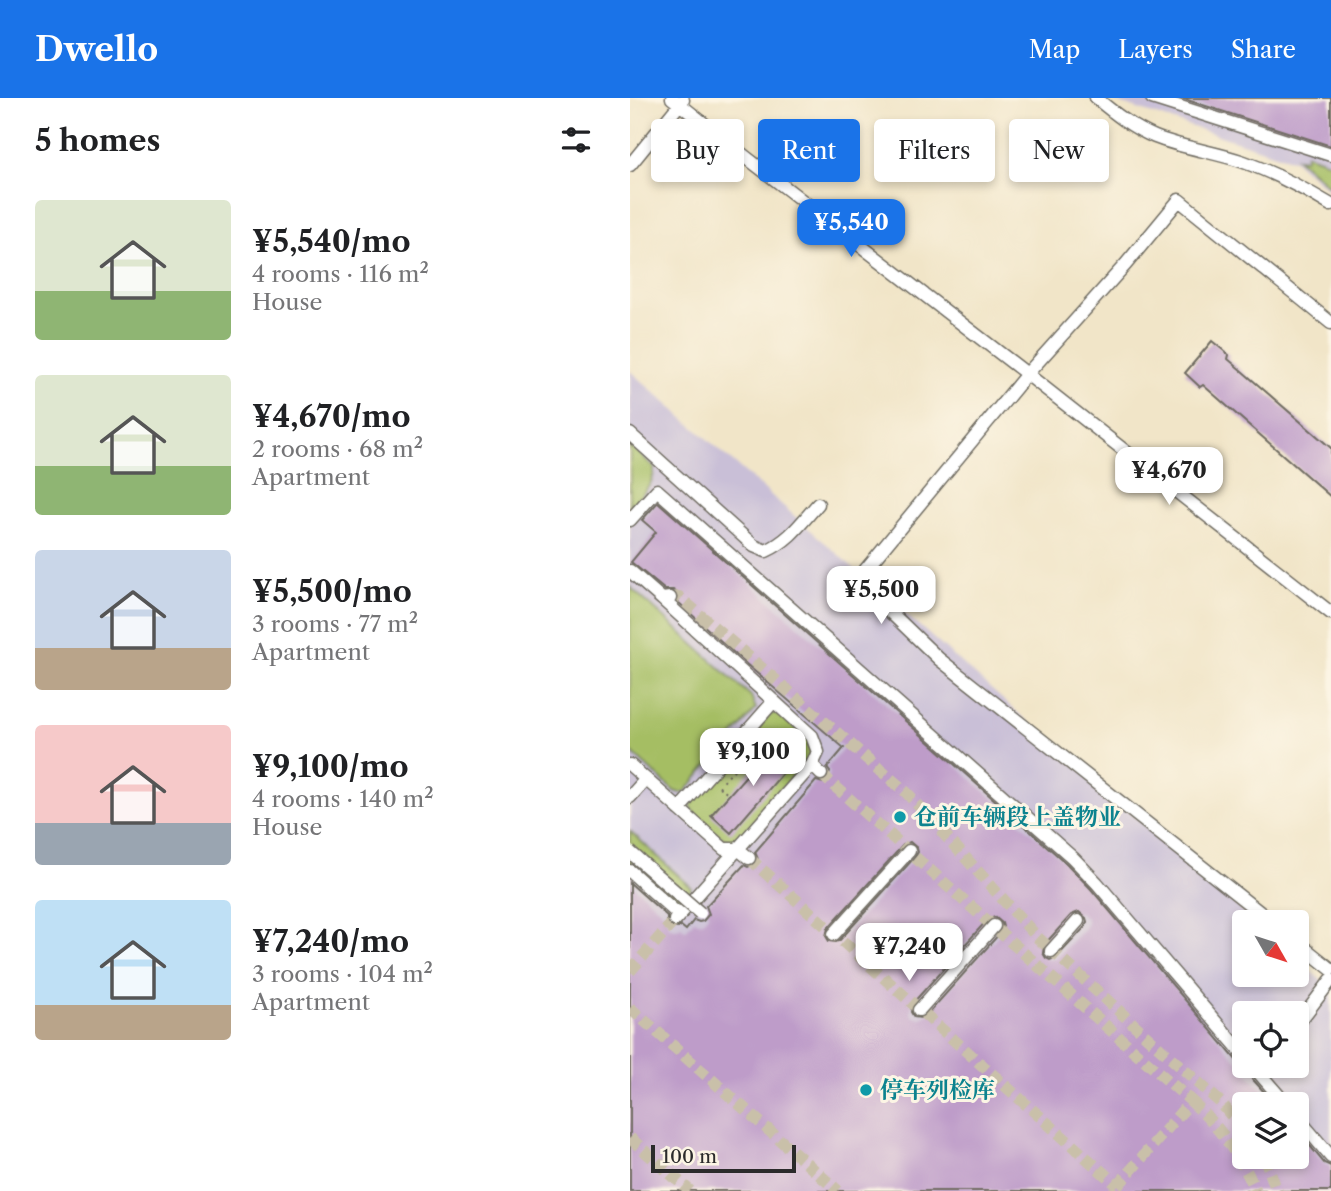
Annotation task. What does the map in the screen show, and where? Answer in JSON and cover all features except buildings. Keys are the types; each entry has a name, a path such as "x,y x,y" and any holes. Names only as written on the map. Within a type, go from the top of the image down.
{"street":[{"path":"1096,98 1132,125 1156,137 1268,171 1331,205"},
{"path":"1152,98 1331,155"},
{"path":"630,165 674,111 679,100 696,118 1331,613"},
{"path":"1257,910 939,659 857,580 1027,374 1180,200 1331,323"},
{"path":"630,434 754,546 766,551 793,533 818,503"},
{"path":"630,520 673,472"},
{"path":"657,490 1073,858 1232,1041"},
{"path":"630,571 666,598 812,736 818,752 817,770 738,849 677,917 630,871"},
{"path":"679,809 774,701"},
{"path":"630,765 724,849 738,849 749,858"},
{"path":"630,797 646,779"},
{"path":"834,934 909,851"},
{"path":"630,852 700,913"},
{"path":"1051,951 1079,921"},
{"path":"919,1010 993,926"},
{"path":"1309,952 1331,969"},
{"path":"1309,1009 1331,980"},
{"path":"1309,1131 1331,1157"}],"path":[{"path":"740,739 762,757"},
{"path":"719,787 752,749"},
{"path":"707,777 729,795"}],"shaded area":[{"path":"1113,98 1331,98 1331,192 1294,160 1116,102"},
{"name":"仓前车辆段上盖物业","path":"630,371 1241,910 1232,910 1232,987 1309,987 1309,970 1331,989 1331,1191 630,1191"}],"green space":[{"path":"1306,154 1331,163 1331,188 1297,158 1305,159"},
{"path":"630,445 654,467 654,473 643,494 630,507"},
{"path":"630,587 751,696 756,709 685,792 674,791 630,751"},
{"path":"775,713 804,737 811,752 736,842 731,843 702,821 691,805 770,714"},
{"path":"630,831 691,887 689,895 679,906 630,863"}],"tunnel":[{"path":"670,598 679,597 907,793 1037,937 1222,1104 1232,1116"},
{"path":"821,774 1191,1101 1113,1191"},
{"path":"749,858 1118,1186"},
{"path":"630,971 675,920"},
{"path":"630,1008 838,1191"},
{"path":"1191,1101 1228,1143 1256,1191"},
{"path":"630,1138 690,1191"},
{"path":"1269,1169 1277,1191"}],"place":[{"name":"仓前车辆段上盖物业","path":"900,817"},
{"name":"停车列检库","path":"866,1090"}]}
